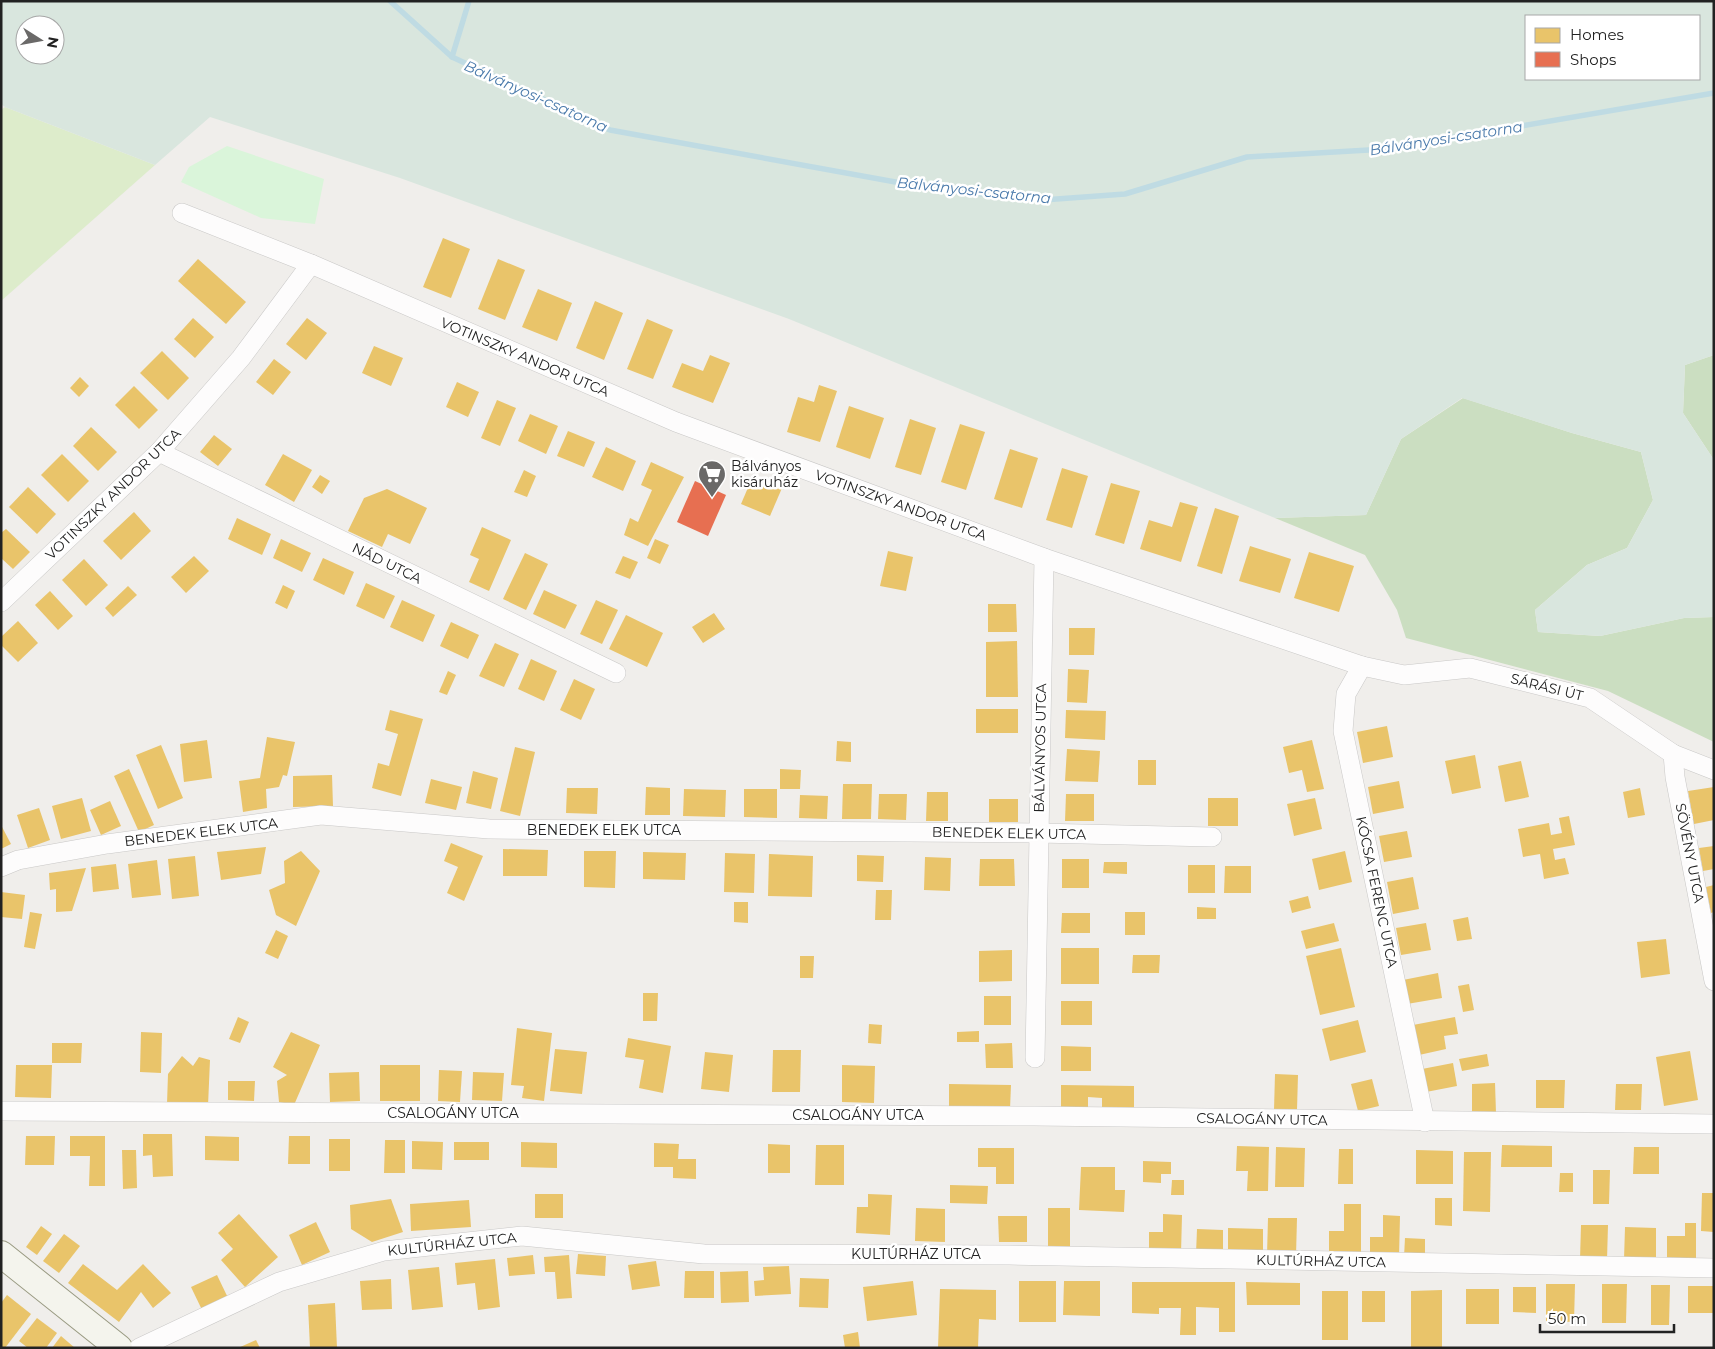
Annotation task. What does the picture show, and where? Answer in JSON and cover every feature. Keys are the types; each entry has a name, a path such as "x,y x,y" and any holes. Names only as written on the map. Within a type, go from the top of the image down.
{"main road":[{"path":"1,1254 119,1348"}],"street":[{"name":"VOTINSZKY ANDOR UTCA","path":"182,213 311,264 676,422 1044,558 1362,666"},
{"name":"VOTINSZKY ANDOR UTCA","path":"1,602 159,452 241,358 311,264"},
{"name":"NÁD UTCA","path":"159,452 616,673"},
{"name":"BÁLVÁNYOS UTCA","path":"1035,1058 1044,558"},
{"name":"SÁRÁSI ÚT","path":"1362,666 1404,675 1470,668 1590,698 1673,754 1714,770"},
{"name":"KÓCSA FERENC UTCA","path":"1362,666 1346,694 1343,731 1425,1122"},
{"name":"SÖVÉNY UTCA","path":"1673,754 1675,777 1714,982"},
{"name":"BENEDEK ELEK UTCA","path":"1,866 18,860 107,844 321,816 488,829 1038,833 1212,837"},
{"name":"CSALOGÁNY UTCA","path":"1,1110 1024,1116 1714,1124"},
{"name":"KULTÚRHÁZ UTCA","path":"139,1348 280,1282 384,1251 522,1236 704,1254 1008,1255 1714,1268"}],"green space":[{"path":"5,107 155,165 1,301 1,110"},
{"path":"227,146 324,179 315,224 261,218 181,182 189,167"},
{"path":"1714,355 1714,460 1683,413 1685,365"},
{"path":"1463,398 1572,433 1641,452 1653,500 1627,548 1587,565 1535,610 1538,632 1600,636 1684,618 1714,617 1714,742 1608,691 1406,638 1397,610 1365,555 1275,518 1366,515 1401,439"}],"shaded area":[{"path":"1,1 1714,1 1714,355 1685,365 1683,413 1714,460 1714,617 1684,618 1600,636 1538,632 1535,610 1587,565 1627,548 1653,500 1641,452 1572,433 1462,398 1401,439 1366,515 1275,518 789,319 400,178 210,117 155,165 1,104"}],"building: Homes":[{"path":"443,238 470,249 451,298 423,287"},
{"path":"198,259 246,302 226,324 178,281"},
{"path":"498,259 525,270 505,320 478,309"},
{"path":"538,289 572,303 557,341 522,327"},
{"path":"595,301 623,313 604,360 576,348"},
{"path":"193,318 214,337 195,358 174,339"},
{"path":"307,318 327,333 306,360 286,344"},
{"path":"647,319 673,330 653,379 627,369"},
{"path":"374,346 403,358 391,386 362,373"},
{"path":"162,351 189,378 168,400 140,373"},
{"path":"710,355 730,363 713,403 672,387 682,363 703,371"},
{"path":"274,359 291,372 273,395 256,382"},
{"path":"80,377 89,386 79,397 70,388"},
{"path":"457,382 479,392 468,417 446,407"},
{"path":"819,385 837,391 820,442 787,432 798,397 814,402"},
{"path":"134,386 158,410 139,429 115,405"},
{"path":"497,400 516,408 500,446 481,438"},
{"path":"849,406 884,418 870,459 836,447"},
{"path":"530,414 558,426 546,454 518,441"},
{"path":"910,419 936,428 921,475 895,467"},
{"path":"960,424 985,432 966,490 941,482"},
{"path":"91,427 117,452 98,471 73,446"},
{"path":"568,431 595,442 584,467 557,456"},
{"path":"214,435 232,449 218,466 200,452"},
{"path":"606,447 636,461 623,491 592,477"},
{"path":"1010,449 1038,458 1022,508 994,499"},
{"path":"62,454 89,481 68,502 41,475"},
{"path":"283,454 312,470 294,502 265,485"},
{"path":"651,462 684,477 648,546 624,535 630,518 638,522 652,490 641,485"},
{"path":"1062,468 1088,476 1072,528 1046,520"},
{"path":"524,470 536,476 527,497 514,492"},
{"path":"320,475 330,481 322,494 312,487"},
{"path":"753,476 782,488 770,516 741,504"},
{"path":"1111,483 1140,491 1124,544 1095,535"},
{"path":"28,487 56,514 37,534 9,507"},
{"path":"387,489 427,508 410,544 388,534 382,547 348,531 364,498"},
{"path":"1180,502 1198,507 1181,562 1140,549 1149,520 1172,527"},
{"path":"1215,508 1239,516 1222,574 1197,566"},
{"path":"134,512 151,531 121,560 103,541"},
{"path":"237,518 271,534 262,555 228,539"},
{"path":"482,527 511,540 489,591 469,582 479,559 470,555"},
{"path":"6,529 30,552 13,569 1,558 1,533"},
{"path":"281,539 311,553 302,572 273,558"},
{"path":"655,539 669,545 660,564 647,558"},
{"path":"1250,546 1291,559 1280,593 1239,581"},
{"path":"888,551 913,557 906,591 880,586"},
{"path":"1309,552 1354,566 1339,612 1294,598"},
{"path":"525,553 548,564 526,610 503,599"},
{"path":"194,556 209,571 186,593 171,577"},
{"path":"623,556 638,562 630,579 615,573"},
{"path":"323,558 354,572 344,595 313,580"},
{"path":"84,559 108,585 86,606 62,580"},
{"path":"366,583 395,596 384,619 356,606"},
{"path":"283,585 295,591 287,609 275,603"},
{"path":"128,586 137,595 113,617 105,608"},
{"path":"544,590 577,605 565,629 533,614"},
{"path":"50,591 73,616 58,630 35,605"},
{"path":"402,600 435,615 423,642 390,627"},
{"path":"596,600 618,610 602,644 580,634"},
{"path":"988,604 1016,604 1017,632 988,632"},
{"path":"714,613 725,629 703,643 692,627"},
{"path":"626,615 663,633 647,667 609,649"},
{"path":"18,621 38,643 18,662 1,645 1,637"},
{"path":"451,622 479,635 468,659 440,646"},
{"path":"1069,628 1095,628 1094,655 1069,655"},
{"path":"1017,641 1018,697 986,697 986,642"},
{"path":"495,643 519,654 504,687 479,676"},
{"path":"531,659 557,671 544,701 518,689"},
{"path":"1068,669 1089,670 1087,703 1067,702"},
{"path":"448,671 456,675 447,695 439,692"},
{"path":"574,679 595,689 581,720 560,710"},
{"path":"976,709 1018,709 1018,733 976,733"},
{"path":"390,710 423,719 401,796 372,788 378,763 389,766 398,734 385,730"},
{"path":"1066,710 1106,711 1105,740 1065,738"},
{"path":"1387,726 1393,757 1363,763 1357,732"},
{"path":"267,737 295,742 287,776 283,775 279,787 266,789 267,808 243,812 239,781 260,778"},
{"path":"207,740 212,778 184,782 180,744"},
{"path":"1312,740 1324,789 1307,792 1302,770 1289,773 1283,747"},
{"path":"837,741 851,742 851,762 836,761"},
{"path":"161,745 183,798 158,809 136,755"},
{"path":"515,747 535,752 520,816 500,811"},
{"path":"1067,749 1100,751 1098,782 1065,781"},
{"path":"1475,755 1481,788 1452,794 1445,761"},
{"path":"1138,760 1156,760 1156,785 1138,785"},
{"path":"1521,761 1529,797 1505,802 1498,766"},
{"path":"129,769 154,825 139,832 114,776"},
{"path":"780,769 801,770 800,789 780,789"},
{"path":"473,771 498,778 491,809 466,803"},
{"path":"332,775 333,806 293,807 293,776"},
{"path":"431,779 462,787 456,810 425,803"},
{"path":"1399,781 1404,808 1373,814 1368,787"},
{"path":"843,784 872,784 871,819 842,819"},
{"path":"646,787 670,788 670,815 645,815"},
{"path":"1714,787 1714,820 1694,824 1688,791"},
{"path":"567,788 598,788 597,814 566,813"},
{"path":"1640,788 1645,815 1628,818 1623,792"},
{"path":"684,789 726,790 725,817 683,816"},
{"path":"744,789 777,789 777,818 744,817"},
{"path":"927,792 948,792 948,821 926,821"},
{"path":"879,794 907,794 906,820 878,819"},
{"path":"1066,794 1094,794 1094,821 1065,821"},
{"path":"800,795 828,796 827,819 799,818"},
{"path":"82,798 91,831 61,839 52,806"},
{"path":"1208,798 1238,798 1238,826 1208,826"},
{"path":"1315,798 1322,829 1294,836 1287,804"},
{"path":"989,799 1018,799 1018,822 989,822"},
{"path":"110,801 121,826 101,835 90,810"},
{"path":"39,808 50,840 28,848 17,815"},
{"path":"1569,816 1575,845 1553,849 1555,860 1565,858 1569,874 1544,879 1540,854 1523,857 1518,829 1549,823 1551,835 1562,833 1559,818"},
{"path":"1,825 11,844 1,849"},
{"path":"1407,831 1412,857 1384,862 1379,836"},
{"path":"451,843 483,856 464,901 447,893 458,867 444,861"},
{"path":"1714,846 1714,869 1703,871 1699,848"},
{"path":"266,847 261,874 221,880 217,852"},
{"path":"503,849 548,850 547,876 503,876"},
{"path":"301,851 320,871 296,926 276,915 269,890 285,883 284,861"},
{"path":"584,851 616,851 615,888 584,887"},
{"path":"1345,851 1352,882 1319,890 1312,859"},
{"path":"643,852 686,853 685,880 643,879"},
{"path":"725,853 755,854 754,893 724,892"},
{"path":"769,854 813,856 812,897 768,896"},
{"path":"857,855 884,856 883,882 857,881"},
{"path":"195,856 199,896 172,899 168,859"},
{"path":"925,857 951,858 950,891 924,890"},
{"path":"980,859 1014,859 1015,886 979,886"},
{"path":"1062,859 1089,859 1089,888 1062,888"},
{"path":"157,860 161,895 132,898 128,864"},
{"path":"1104,862 1127,862 1127,874 1103,873"},
{"path":"116,864 119,889 93,892 91,867"},
{"path":"1188,865 1215,865 1215,893 1188,893"},
{"path":"1225,866 1251,866 1251,893 1224,893"},
{"path":"86,868 72,911 56,912 56,889 50,890 49,873"},
{"path":"1413,877 1419,909 1393,914 1387,882"},
{"path":"1714,885 1714,912 1711,913 1706,887"},
{"path":"876,890 892,890 891,920 875,920"},
{"path":"1,892 25,895 22,919 1,917"},
{"path":"1308,896 1311,908 1292,913 1289,901"},
{"path":"734,902 748,902 748,923 734,922"},
{"path":"1197,907 1216,908 1216,919 1197,919"},
{"path":"30,912 42,914 35,949 24,947"},
{"path":"1125,912 1145,912 1145,935 1125,935"},
{"path":"1062,913 1090,913 1090,933 1061,933"},
{"path":"1468,917 1472,939 1457,941 1453,920"},
{"path":"1334,923 1339,941 1306,949 1301,931"},
{"path":"1426,923 1431,950 1401,955 1396,928"},
{"path":"276,930 288,936 278,959 265,953"},
{"path":"1666,939 1670,974 1641,978 1637,942"},
{"path":"1061,948 1099,948 1099,984 1061,984"},
{"path":"1341,948 1355,1007 1320,1015 1306,956"},
{"path":"1012,950 1012,981 979,982 979,951"},
{"path":"1133,955 1160,955 1159,973 1132,973"},
{"path":"800,956 814,956 813,978 800,978"},
{"path":"1438,973 1442,998 1407,1004 1403,980"},
{"path":"1469,984 1474,1010 1463,1012 1458,986"},
{"path":"643,993 658,993 657,1021 643,1021"},
{"path":"984,996 1011,996 1011,1025 984,1025"},
{"path":"1061,1001 1092,1001 1092,1025 1061,1025"},
{"path":"238,1017 249,1022 240,1043 229,1039"},
{"path":"1455,1017 1458,1034 1444,1036 1446,1049 1419,1055 1413,1025"},
{"path":"1358,1020 1366,1052 1330,1061 1322,1029"},
{"path":"869,1024 882,1025 881,1044 868,1043"},
{"path":"517,1028 552,1033 544,1101 522,1098 524,1086 511,1085"},
{"path":"979,1031 979,1042 957,1042 957,1032"},
{"path":"141,1032 162,1033 161,1073 140,1072"},
{"path":"291,1032 320,1045 294,1105 279,1102 277,1081 287,1075 273,1067"},
{"path":"628,1038 671,1046 663,1093 639,1088 644,1060 625,1057"},
{"path":"52,1043 82,1043 81,1063 52,1063"},
{"path":"1012,1043 1013,1068 986,1068 985,1044"},
{"path":"1061,1046 1091,1047 1091,1071 1061,1071"},
{"path":"555,1049 587,1052 582,1094 550,1091"},
{"path":"773,1050 801,1050 800,1092 772,1092"},
{"path":"1690,1051 1698,1100 1664,1106 1656,1057"},
{"path":"705,1052 733,1055 729,1092 701,1089"},
{"path":"1487,1054 1489,1066 1462,1071 1459,1059"},
{"path":"182,1056 193,1066 199,1057 210,1060 208,1106 167,1104 168,1074"},
{"path":"1453,1063 1457,1086 1426,1092 1422,1069"},
{"path":"16,1065 52,1065 51,1098 15,1097"},
{"path":"380,1065 420,1065 420,1101 380,1101"},
{"path":"842,1065 875,1066 874,1103 842,1102"},
{"path":"439,1070 462,1071 460,1102 438,1101"},
{"path":"359,1072 360,1101 330,1102 329,1073"},
{"path":"473,1072 504,1073 502,1101 472,1100"},
{"path":"1275,1074 1298,1075 1297,1110 1274,1110"},
{"path":"1372,1079 1379,1106 1358,1111 1351,1084"},
{"path":"1536,1080 1565,1080 1564,1108 1536,1108"},
{"path":"228,1081 255,1081 254,1101 228,1100"},
{"path":"1495,1083 1496,1113 1472,1113 1472,1084"},
{"path":"949,1084 1011,1085 1010,1109 949,1108"},
{"path":"1616,1084 1642,1084 1641,1110 1615,1110"},
{"path":"1061,1085 1134,1086 1134,1109 1102,1109 1102,1098 1088,1097 1088,1108 1061,1107"},
{"path":"143,1134 172,1134 173,1176 153,1177 152,1155 143,1156"},
{"path":"26,1136 55,1136 54,1165 25,1165"},
{"path":"70,1136 105,1136 105,1186 89,1186 90,1156 70,1156"},
{"path":"205,1136 239,1137 239,1161 205,1160"},
{"path":"289,1136 310,1136 310,1164 288,1164"},
{"path":"329,1139 350,1139 350,1171 329,1171"},
{"path":"385,1140 405,1140 405,1173 384,1173"},
{"path":"412,1141 443,1142 442,1170 412,1169"},
{"path":"454,1142 489,1142 489,1160 454,1160"},
{"path":"521,1142 557,1143 557,1168 521,1167"},
{"path":"654,1143 679,1144 678,1159 696,1159 696,1179 673,1178 673,1167 654,1167"},
{"path":"768,1144 790,1145 790,1173 768,1173"},
{"path":"816,1145 844,1145 844,1185 815,1185"},
{"path":"1502,1145 1552,1146 1552,1167 1501,1167"},
{"path":"1237,1146 1269,1147 1268,1191 1247,1191 1248,1171 1236,1171"},
{"path":"1276,1147 1305,1148 1304,1187 1275,1187"},
{"path":"1634,1147 1659,1147 1659,1174 1633,1174"},
{"path":"978,1148 1014,1148 1014,1184 996,1184 996,1167 978,1167"},
{"path":"1339,1149 1353,1149 1353,1184 1338,1184"},
{"path":"122,1150 136,1150 137,1188 123,1189"},
{"path":"1416,1150 1453,1151 1453,1184 1416,1184"},
{"path":"1464,1152 1491,1152 1490,1212 1463,1211"},
{"path":"1143,1161 1171,1162 1171,1174 1161,1174 1161,1183 1143,1182"},
{"path":"1081,1167 1115,1167 1115,1190 1125,1190 1124,1212 1079,1210"},
{"path":"1593,1170 1610,1170 1609,1204 1593,1204"},
{"path":"1560,1173 1573,1173 1573,1192 1559,1192"},
{"path":"1172,1180 1184,1180 1184,1195 1171,1195"},
{"path":"950,1185 988,1186 987,1204 950,1203"},
{"path":"1702,1193 1714,1193 1714,1232 1701,1231"},
{"path":"535,1194 563,1194 563,1218 535,1218"},
{"path":"868,1194 892,1195 890,1235 856,1233 857,1207 868,1207"},
{"path":"1435,1198 1452,1198 1452,1226 1435,1225"},
{"path":"391,1199 403,1232 372,1242 351,1229 350,1205"},
{"path":"469,1200 471,1227 411,1231 410,1204"},
{"path":"1344,1204 1361,1204 1361,1257 1329,1256 1329,1231 1344,1231"},
{"path":"916,1208 945,1209 945,1242 915,1241"},
{"path":"1048,1208 1070,1208 1070,1247 1048,1247"},
{"path":"239,1214 278,1257 245,1287 221,1260 233,1249 218,1233"},
{"path":"1163,1214 1182,1215 1181,1254 1149,1253 1149,1232 1163,1232"},
{"path":"1383,1215 1400,1216 1399,1257 1370,1257 1370,1237 1383,1237"},
{"path":"998,1216 1027,1216 1027,1242 999,1242"},
{"path":"1268,1218 1297,1218 1296,1256 1267,1255"},
{"path":"316,1222 330,1252 302,1265 289,1235"},
{"path":"1685,1223 1696,1223 1696,1262 1667,1261 1667,1236 1685,1236"},
{"path":"1581,1225 1608,1225 1607,1260 1580,1260"},
{"path":"41,1226 52,1234 37,1255 26,1247"},
{"path":"1625,1227 1656,1228 1656,1261 1624,1260"},
{"path":"1228,1228 1263,1229 1263,1255 1228,1255"},
{"path":"1197,1229 1223,1230 1223,1255 1196,1254"},
{"path":"64,1234 80,1246 59,1273 43,1261"},
{"path":"1405,1238 1425,1239 1425,1257 1404,1257"},
{"path":"578,1254 606,1256 605,1276 576,1274"},
{"path":"533,1255 535,1274 509,1276 507,1258"},
{"path":"569,1255 572,1298 557,1299 555,1272 545,1272 544,1257"},
{"path":"495,1259 500,1307 478,1310 475,1283 457,1285 455,1263"},
{"path":"656,1261 660,1286 632,1290 628,1265"},
{"path":"83,1264 117,1290 143,1264 171,1293 153,1308 141,1292 119,1322 68,1283"},
{"path":"789,1266 791,1294 755,1296 754,1281 764,1280 763,1267"},
{"path":"439,1267 443,1307 412,1310 408,1270"},
{"path":"685,1271 714,1271 714,1298 684,1298"},
{"path":"748,1271 749,1302 721,1303 720,1272"},
{"path":"217,1275 229,1300 203,1312 191,1287"},
{"path":"800,1278 829,1279 828,1308 799,1307"},
{"path":"391,1279 392,1309 362,1310 360,1281"},
{"path":"913,1281 917,1315 867,1321 863,1287"},
{"path":"1019,1281 1056,1281 1056,1322 1019,1322"},
{"path":"1064,1281 1100,1281 1100,1316 1063,1315"},
{"path":"1132,1282 1235,1282 1235,1332 1219,1332 1219,1308 1196,1307 1196,1335 1180,1335 1181,1308 1159,1308 1159,1314 1132,1313"},
{"path":"1246,1282 1300,1283 1300,1305 1247,1305"},
{"path":"1546,1284 1575,1284 1574,1322 1546,1321"},
{"path":"1602,1284 1627,1284 1626,1323 1602,1323"},
{"path":"1651,1285 1670,1285 1669,1325 1651,1325"},
{"path":"1688,1286 1714,1286 1714,1313 1688,1313"},
{"path":"1513,1287 1536,1287 1536,1313 1513,1312"},
{"path":"940,1289 996,1290 996,1320 979,1319 978,1348 938,1348"},
{"path":"1466,1289 1499,1289 1499,1324 1466,1324"},
{"path":"1442,1290 1442,1348 1411,1348 1411,1291"},
{"path":"1322,1291 1348,1291 1348,1340 1322,1340"},
{"path":"1362,1291 1385,1291 1385,1322 1362,1322"},
{"path":"7,1295 31,1314 5,1348 1,1348 1,1303"},
{"path":"335,1303 337,1348 310,1348 308,1305"},
{"path":"37,1318 57,1333 46,1348 28,1348 19,1341"},
{"path":"858,1332 860,1348 845,1348 843,1335"},
{"path":"61,1336 75,1348 52,1348"},
{"path":"256,1340 260,1348 238,1348"}],"building: Shops":[{"path":"695,481 726,495 708,536 677,522"}],"waterway":[{"name":"Bálványosi-csatorna","path":"390,1 452,57 610,130 934,189 1043,200 1125,194 1247,157 1386,149 1714,93"},
{"name":"Bálványosi-csatorna","path":"452,57 469,1"}],"place":[{"name":"Bálványos kisáruház","path":"712,498"}]}
